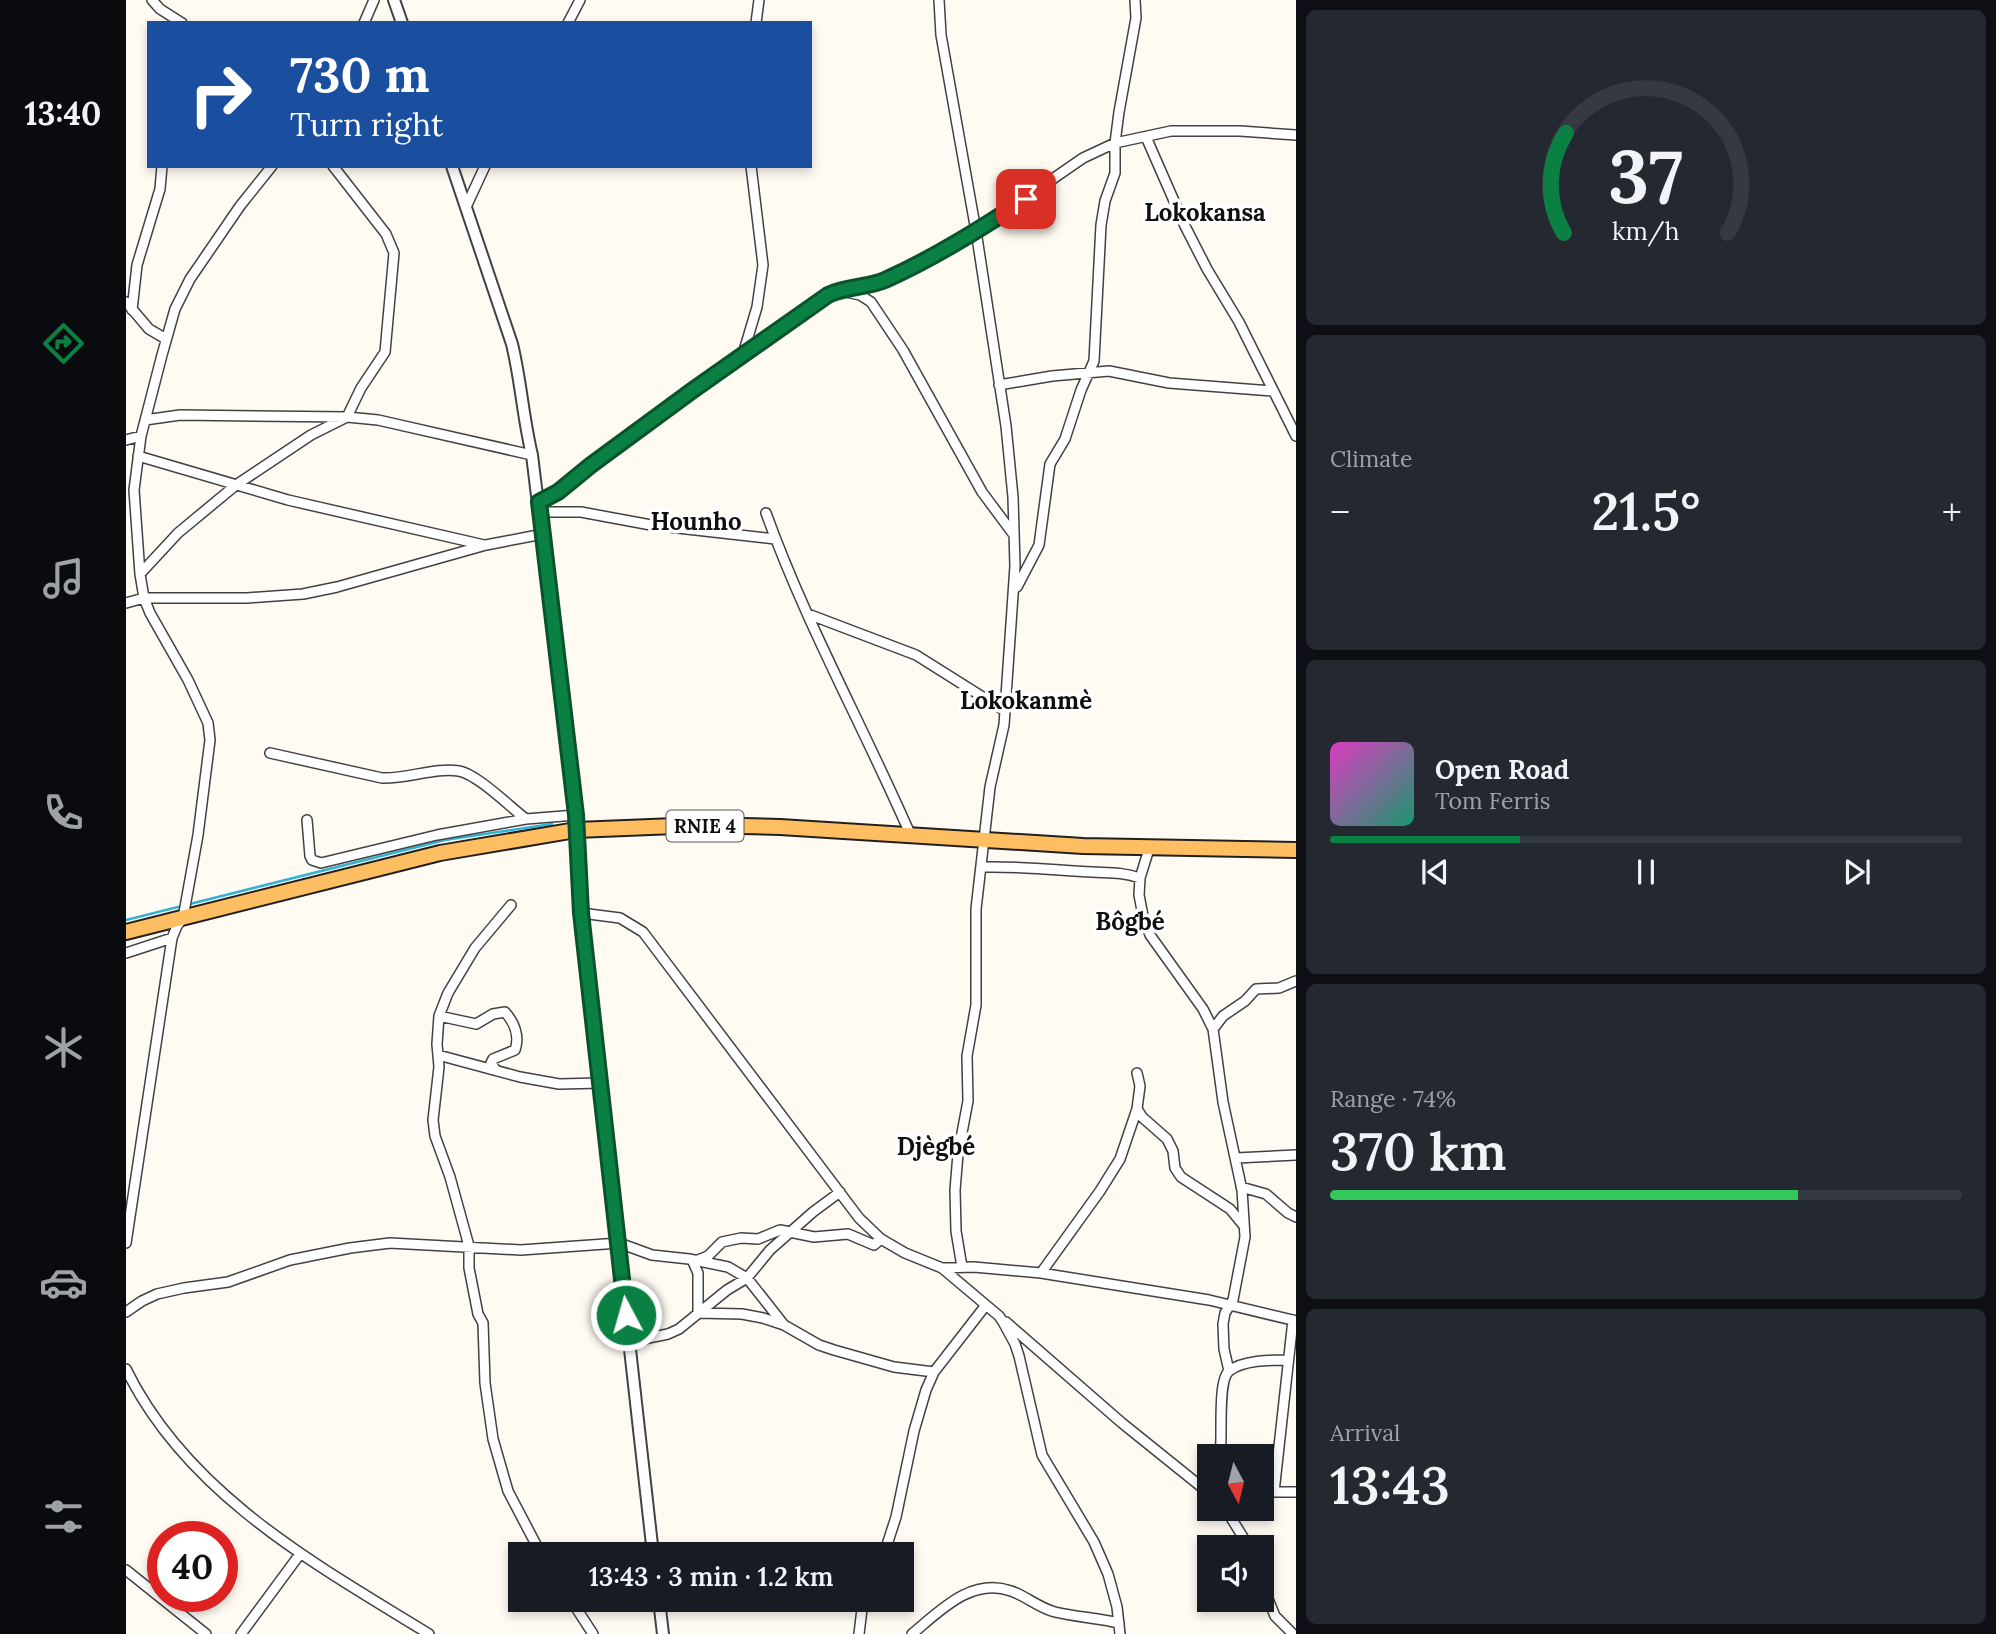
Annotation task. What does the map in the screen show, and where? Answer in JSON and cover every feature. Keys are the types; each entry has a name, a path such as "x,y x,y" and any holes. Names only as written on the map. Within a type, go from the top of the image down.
{"main road":[{"name":"RNIE 4","path":"126,932 183,918 438,843 576,822 753,826 1149,849 1296,850"}],"street":[{"path":"152,0 159,9 179,21"},
{"path":"365,21 374,0"},
{"path":"395,0 401,21"},
{"path":"569,21 580,0"},
{"path":"756,21 759,0"},
{"path":"939,0 941,35 976,231 999,385 1013,497 1014,535 1015,591 1005,711 990,787 975,919 976,1005 967,1056 968,1101 958,1154 955,1190 956,1231 962,1267"},
{"path":"1015,591 1039,544 1050,464 1065,439 1094,360 1101,225 1105,201 1115,173 1115,143 1135,26 1135,0"},
{"path":"540,507 591,465 838,290 882,281 913,267 976,231 1083,158 1115,143 1171,131 1240,131 1296,135"},
{"path":"1146,136 1185,226 1239,322 1296,436"},
{"path":"162,168 160,189 137,265 129,306 149,329 166,339"},
{"path":"126,1243 172,939 183,918 198,835 210,740 208,723 194,691 144,598 134,508 138,456 145,419 175,309 190,279 240,206 270,168"},
{"path":"140,574 178,533 236,485 311,435 347,417 361,388 385,352 394,253 386,234 335,168"},
{"path":"453,168 512,344 519,372 524,424 540,507 576,822 581,913 652,1542"},
{"path":"466,207 484,168"},
{"path":"743,355 757,307 763,265 751,168"},
{"path":"838,290 865,298 875,308 903,350 982,492 1014,535"},
{"path":"999,385 1091,372 1131,374 1169,383 1273,391"},
{"path":"145,419 180,415 347,417 400,424 532,455"},
{"path":"126,440 142,436"},
{"path":"138,456 301,503 486,545"},
{"path":"540,507 651,526 775,539"},
{"path":"766,513 808,614 911,836"},
{"path":"126,603 144,598 234,598 303,594 486,545 543,534"},
{"path":"808,614 916,655 1005,711"},
{"path":"270,754 383,778 397,779 448,771 463,772 480,782 526,819"},
{"path":"307,820 310,856 312,860 321,863 438,843 526,819 576,822"},
{"path":"1149,849 1140,878 1139,895 1150,935 1203,1009 1213,1029 1223,1102 1241,1187 1245,1227 1231,1305 1225,1314 1223,1328 1229,1371 1222,1386 1222,1444"},
{"path":"982,867 1035,866 1120,872 1140,878"},
{"path":"511,905 475,948 448,993 439,1016 438,1083 433,1110 435,1136 450,1177 469,1246 469,1268 478,1314 483,1323 485,1383 493,1439 508,1491 535,1542"},
{"path":"581,913 620,918 643,932 859,1218 881,1239 905,1253 942,1268 1122,1423 1197,1481"},
{"path":"126,953 172,939"},
{"path":"1213,1029 1223,1016 1245,1001 1256,989 1279,988 1296,981"},
{"path":"439,1016 476,1024 494,1014 505,1012 513,1021 518,1043 515,1050 493,1059 491,1063 495,1069"},
{"path":"438,1055 559,1084 601,1083"},
{"path":"1041,1273 1100,1191 1119,1159 1138,1109 1140,1086 1137,1073"},
{"path":"1138,1109 1142,1117 1167,1139 1173,1151 1175,1167 1181,1177 1230,1209 1245,1227"},
{"path":"1236,1158 1296,1155"},
{"path":"1241,1187 1266,1194 1292,1217 1296,1217"},
{"path":"629,1342 679,1329 727,1290 747,1279 770,1250 839,1192"},
{"path":"698,1312 698,1273 693,1262 708,1256 722,1242 741,1238 758,1239 780,1230 814,1237 848,1234 874,1245 881,1239"},
{"path":"758,1239 770,1250"},
{"path":"126,1312 158,1294 229,1282 290,1260 325,1252 390,1243 522,1250 619,1243 652,1255 698,1260 728,1267 747,1279 784,1325"},
{"path":"942,1268 1041,1273 1194,1297 1295,1320 1287,1360 1274,1492 1296,1492"},
{"path":"888,1542 926,1390 934,1372 986,1306"},
{"path":"698,1312 742,1314 784,1325 819,1345 834,1350 894,1367 934,1372"},
{"path":"999,1316 1015,1344 1042,1455 1094,1542 1108,1574 1120,1634"},
{"path":"1229,1371 1259,1362 1287,1360"},
{"path":"126,1369 157,1423 182,1454 229,1497 300,1554 429,1634"},
{"path":"241,1634 300,1554"},
{"path":"126,1570 206,1634"},
{"path":"912,1634 956,1599 982,1588 1012,1591 1054,1612 1119,1623"},
{"path":"579,1612 593,1634"},
{"path":"660,1612 663,1634"},
{"path":"859,1634 862,1612"},
{"path":"1273,1612 1293,1634"}],"waterway":[{"path":"126,920 445,840 552,824"}],"district":[{"name":"Lokokansa","path":"1205,212"},
{"name":"Hounho","path":"696,521"},
{"name":"Lokokanmè","path":"1026,700"},
{"name":"Bôgbé","path":"1130,921"},
{"name":"Djègbé","path":"936,1146"}],"route":[{"path":"626,1315 581,913 576,815 539,502 558,492 693,390 828,295 838,290 876,283 913,267 1026,199"}]}
